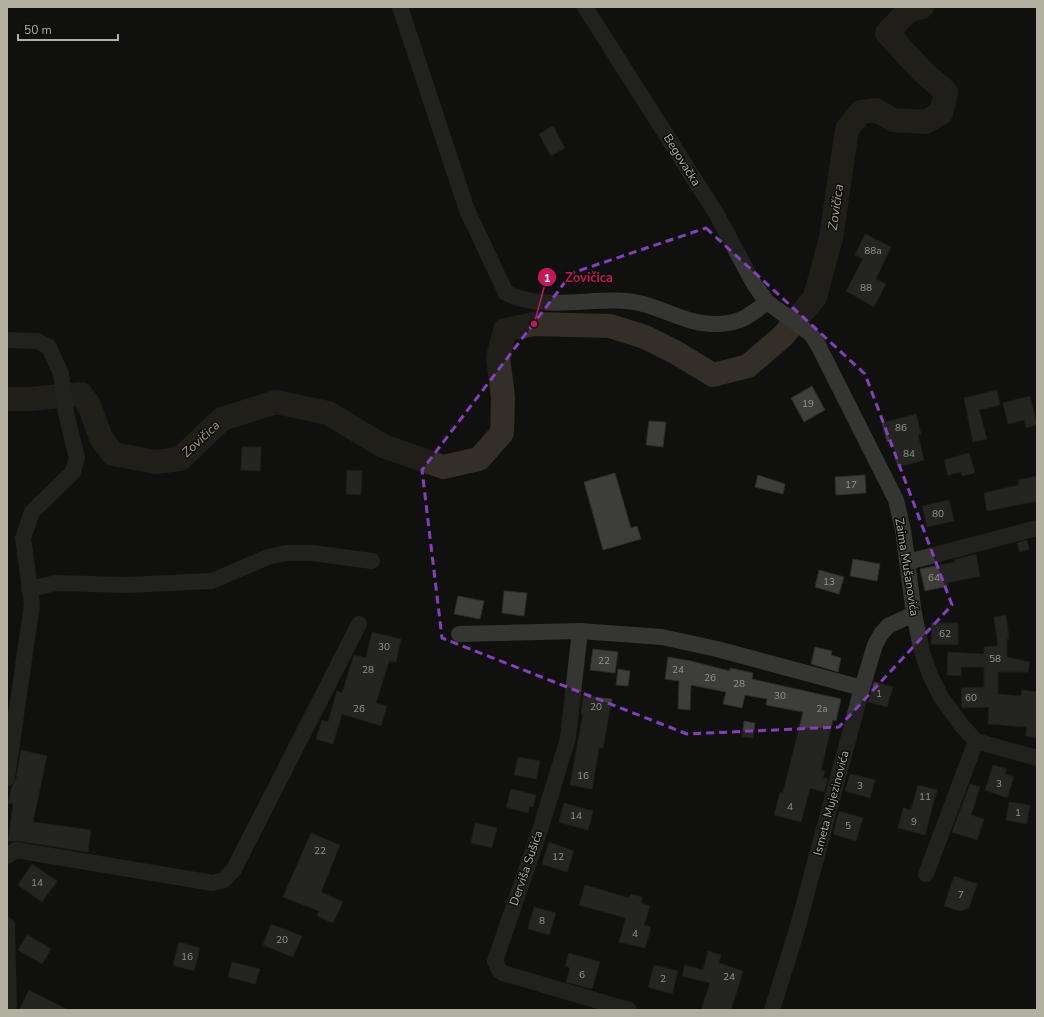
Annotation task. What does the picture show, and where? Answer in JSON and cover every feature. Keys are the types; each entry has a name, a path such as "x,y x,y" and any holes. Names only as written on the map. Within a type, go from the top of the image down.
{"street":[{"path":"400,7 467,210 506,293 516,298 545,302 626,301 644,305 696,323 720,324 745,319 767,302"},
{"name":"Begovačka","path":"585,7 717,216 754,284 767,302 811,334"},
{"name":"Zaima Mušanovića","path":"811,334 892,490 903,530 914,614 922,652 930,675 941,697 962,726 976,741"},
{"path":"7,340 37,341 49,347 61,374 66,412 77,458 73,472 32,512 23,538 32,604 7,778"},
{"path":"908,562 1037,528"},
{"path":"29,589 56,583 126,585 212,581 268,557 286,552 312,553 372,561"},
{"name":"Ismeta Mujezinovića","path":"772,1010 796,933 862,688 881,634 888,626 914,614"},
{"path":"7,856 16,850 213,883 224,880 234,870 360,624"},
{"path":"459,634 580,631 669,638 717,649 862,688"},
{"name":"Derviša Sušića","path":"580,631 564,752 541,827 495,960 499,970 502,973 629,1010"},
{"path":"926,874 976,741 1037,758"},
{"path":"7,925 9,1010"}],"highlighted area":[{"path":"706,228 865,374 952,605 839,727 687,734 442,638 422,470 572,273"}],"building":[{"path":"553,126 565,148 551,156 539,134"},
{"path":"865,234 891,247 876,279 886,284 874,307 846,291 863,259 855,255"},
{"path":"812,386 825,410 804,422 791,398"},
{"path":"997,390 1000,405 979,410 987,439 973,442 964,398"},
{"path":"1030,396 1037,425 1026,428 1024,420 1008,424 1003,403"},
{"path":"916,414 921,434 918,434 924,460 898,467 892,441 887,442 882,423"},
{"path":"649,421 666,422 663,447 646,445"},
{"path":"242,447 261,447 260,471 241,470"},
{"path":"969,453 975,473 962,476 961,472 948,475 944,460"},
{"path":"347,470 362,471 361,495 346,494"},
{"path":"615,473 631,528 637,526 641,539 603,550 584,482"},
{"path":"758,475 785,484 783,494 755,487"},
{"path":"865,475 866,493 836,495 835,477"},
{"path":"1037,476 1037,501 987,511 984,493 1019,485 1018,480"},
{"path":"949,500 954,521 927,527 922,506"},
{"path":"1027,540 1029,549 1020,552 1017,543"},
{"path":"976,554 980,576 947,583 948,586 925,591 920,569 955,562 954,560"},
{"path":"853,559 880,564 877,581 850,576"},
{"path":"819,570 844,577 839,594 815,587"},
{"path":"504,591 527,593 524,616 502,613"},
{"path":"458,596 484,601 480,619 454,614"},
{"path":"1006,615 1009,639 1007,639 1007,657 1030,662 1028,672 998,672 998,694 1021,696 1022,690 1037,692 1037,738 1026,736 1027,727 988,724 989,707 962,708 961,688 984,687 984,667 961,667 961,676 947,675 948,652 984,654 984,647 998,646 994,617"},
{"path":"932,623 958,623 958,645 931,644"},
{"path":"372,632 401,639 396,662 389,661 376,703 387,706 381,726 342,714 333,744 316,739 322,720 328,722 337,691 342,693 354,655 366,658"},
{"path":"815,647 832,651 831,655 841,658 838,672 811,664"},
{"path":"593,649 618,652 615,673 590,670"},
{"path":"668,657 730,671 730,668 753,673 752,679 841,699 836,721 833,720 821,770 825,771 823,778 828,779 824,792 810,788 801,822 774,815 780,792 783,793 803,712 766,705 767,699 745,695 742,708 723,704 726,692 691,685 690,710 678,709 679,681 665,679"},
{"path":"618,669 630,671 628,686 616,685"},
{"path":"874,682 893,687 887,707 868,702"},
{"path":"583,696 612,699 603,748 599,748 592,789 570,785 583,714 581,714"},
{"path":"744,721 755,723 753,738 742,737"},
{"path":"21,750 47,756 33,822 91,830 88,852 18,841 8,841 13,804 8,803 12,786 16,779"},
{"path":"518,757 540,761 536,779 514,775"},
{"path":"993,765 1007,769 1005,774 1014,777 1007,798 985,790"},
{"path":"850,774 875,780 870,798 845,791"},
{"path":"970,784 980,787 971,815 984,819 977,840 952,832"},
{"path":"918,785 937,790 925,835 898,828 903,808 911,810"},
{"path":"511,789 536,795 533,807 529,806 528,813 506,807"},
{"path":"1009,802 1030,805 1027,824 1006,820"},
{"path":"564,803 593,811 588,830 559,822"},
{"path":"839,811 863,818 856,841 833,834"},
{"path":"475,823 497,828 492,848 471,843"},
{"path":"311,833 340,845 321,892 343,902 333,923 317,916 319,911 283,897"},
{"path":"549,842 574,851 567,872 542,864"},
{"path":"32,864 57,881 42,902 18,885"},
{"path":"954,876 977,884 969,908 960,911 944,906"},
{"path":"585,885 629,898 631,894 642,897 641,903 650,906 644,925 651,927 645,948 619,942 626,918 579,905"},
{"path":"534,907 556,913 549,935 528,929"},
{"path":"271,924 302,936 293,957 263,945"},
{"path":"27,935 51,949 42,964 18,950"},
{"path":"179,942 200,948 194,971 173,965"},
{"path":"708,951 721,955 719,963 743,971 731,1010 701,1010 710,983 682,976 685,965 703,970"},
{"path":"569,953 600,962 592,989 566,982 570,968 565,966"},
{"path":"232,962 260,969 255,984 228,977"},
{"path":"654,965 678,971 672,994 648,987"},
{"path":"29,990 68,1010 19,1010"}],"waterway":[{"name":"Zovičica","path":"7,399 30,399 81,394 89,405 101,438 113,454 156,462 180,459 222,419 276,402 328,413 383,446 443,467 479,459 502,433 503,397 498,357 505,330 534,324 610,326 645,337 675,352 713,375 748,366 783,336 815,297 831,238 847,129 861,112 876,110 893,120 925,122 941,113 946,92 922,71 887,33 908,11 922,7"}],"place":[{"name":"Zovičica","path":"534,324"}]}
